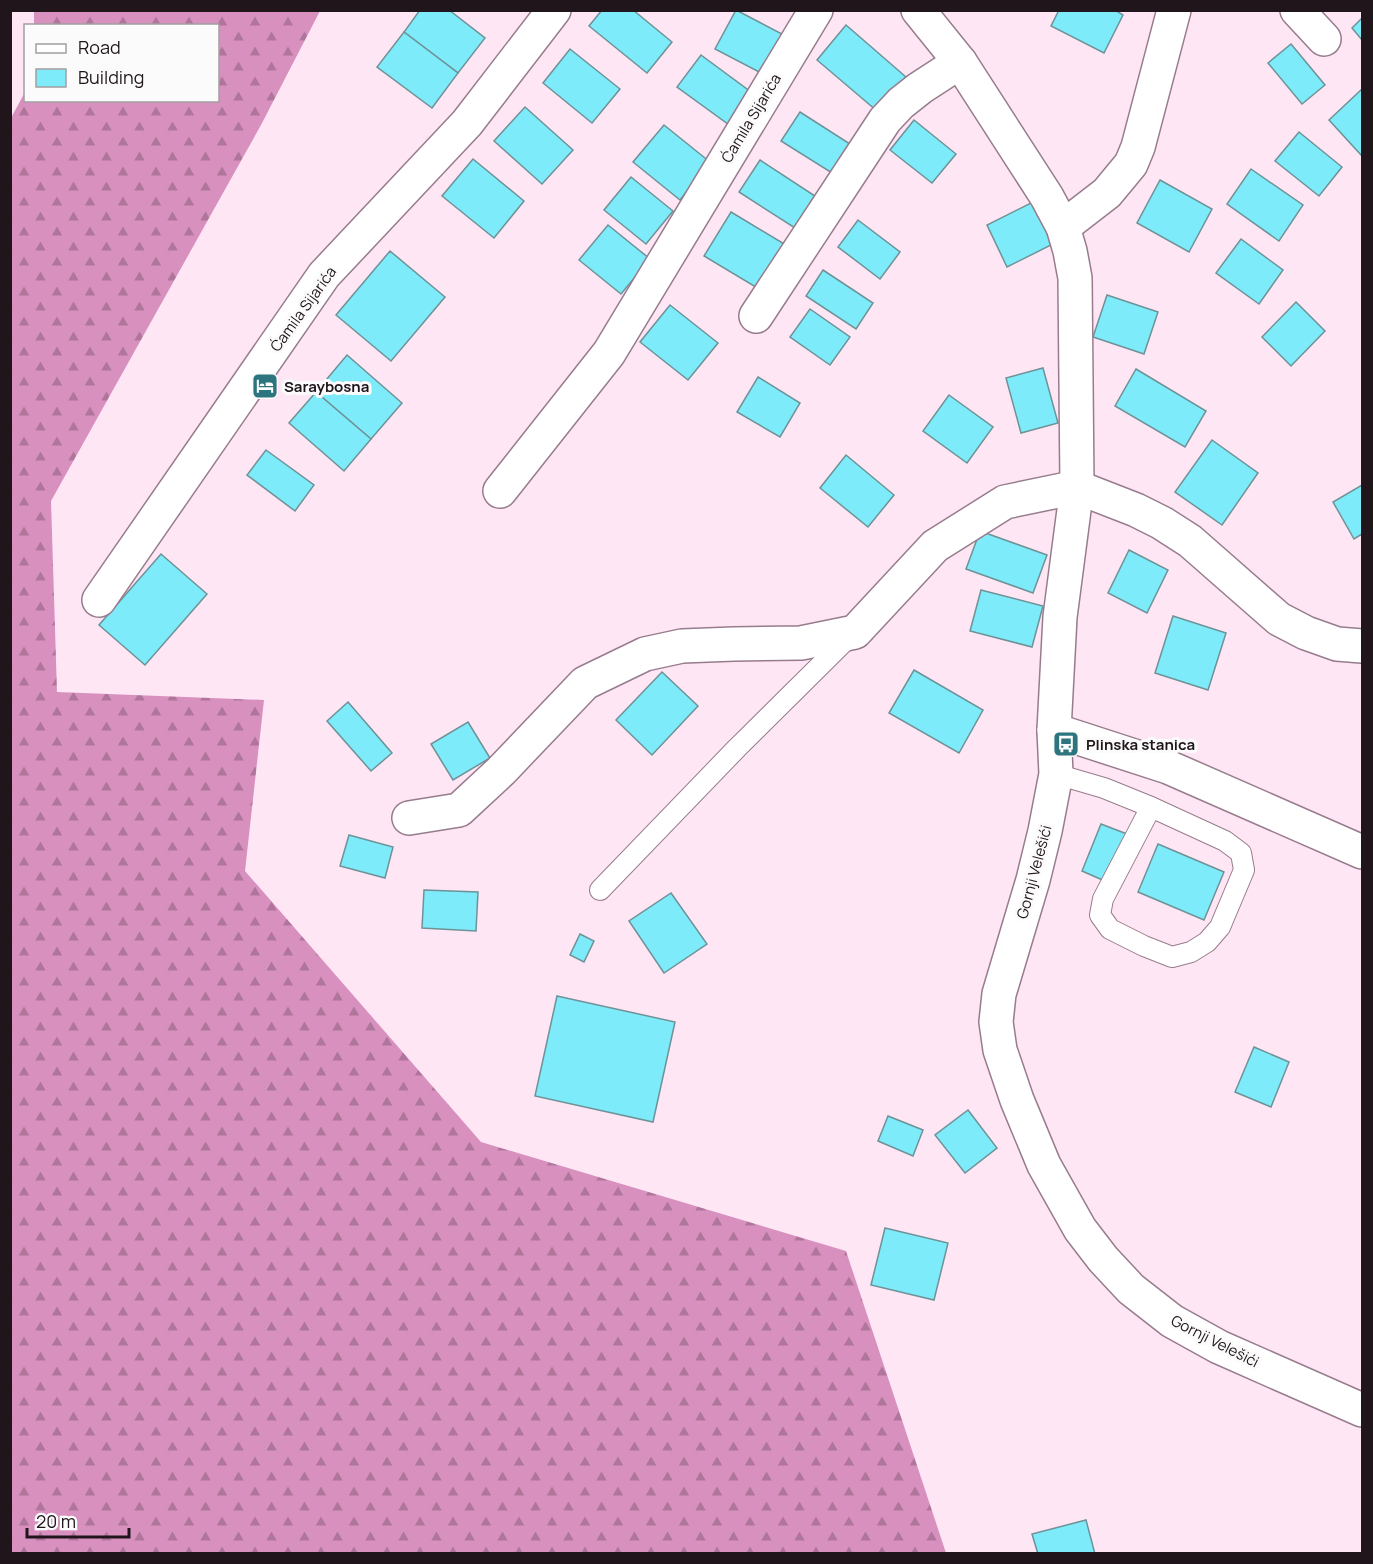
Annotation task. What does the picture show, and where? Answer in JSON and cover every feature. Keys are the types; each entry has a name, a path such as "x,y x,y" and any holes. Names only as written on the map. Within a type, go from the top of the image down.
{"street":[{"name":"Ćamila Sijarića","path":"99,600 324,275 467,123 554,10"},
{"name":"Ćamila Sijarića","path":"500,491 609,353 816,10"},
{"path":"918,10 960,62 1063,227 1075,278 1077,487"},
{"path":"1063,227 1107,193 1131,164 1141,135 1174,10"},
{"path":"1297,10 1324,39"},
{"path":"756,316 885,120 920,88 960,62"},
{"path":"409,818 459,810 501,771 585,683 645,654 682,646 801,644 855,632 934,546 1005,502 1077,487 1136,510 1190,541 1279,619 1306,633 1336,644 1362,646"},
{"name":"Gornji Velešići","path":"1077,487 1060,617 1054,730 1056,774 1034,880 999,994 996,1022 1000,1050 1017,1100 1044,1165 1080,1229 1103,1259 1131,1288 1172,1321 1219,1347 1362,1410"},
{"path":"1054,730 1167,767 1362,852"}],"lane":[{"path":"600,890 737,748 855,632"},
{"path":"1056,774 1104,788 1150,807 1225,841 1241,853 1244,870 1220,927 1207,942 1191,952 1172,957 1144,946 1110,928 1100,915 1103,899 1150,807"}],"green space":[{"path":"34,11 320,11 261,125 51,501 57,692 264,700 245,871 481,1142 846,1251 946,1553 11,1553 11,118 24,94 24,102 219,102 219,24 34,24"}],"building":[{"path":"420,10 449,10 485,38 458,73 404,32"},
{"path":"602,10 633,10 672,42 647,73 589,26"},
{"path":"736,10 782,34 761,73 715,49"},
{"path":"1059,10 1115,10 1123,15 1104,53 1051,26"},
{"path":"1362,18 1362,40 1352,28"},
{"path":"846,25 906,77 877,111 817,60"},
{"path":"404,32 458,73 432,108 377,67"},
{"path":"1291,44 1325,85 1302,104 1268,63"},
{"path":"570,49 620,89 592,123 543,83"},
{"path":"701,55 755,95 732,127 677,87"},
{"path":"1362,89 1362,156 1329,120"},
{"path":"525,107 573,150 542,184 494,141"},
{"path":"800,112 850,144 832,173 781,141"},
{"path":"914,120 956,154 932,183 890,150"},
{"path":"664,125 710,162 680,200 633,162"},
{"path":"1299,132 1342,167 1319,196 1275,161"},
{"path":"473,159 524,201 494,238 442,196"},
{"path":"760,160 815,196 795,228 739,192"},
{"path":"1251,169 1303,205 1279,241 1227,204"},
{"path":"631,177 673,211 646,244 604,210"},
{"path":"1160,180 1212,209 1189,252 1137,223"},
{"path":"1037,200 1057,242 1007,267 987,225"},
{"path":"731,212 786,245 759,289 704,256"},
{"path":"858,220 900,252 880,279 838,247"},
{"path":"608,225 650,259 621,294 579,260"},
{"path":"1241,239 1283,270 1259,304 1216,273"},
{"path":"390,251 445,297 391,361 336,315"},
{"path":"823,270 873,303 856,329 806,296"},
{"path":"1107,295 1158,312 1144,354 1093,337"},
{"path":"1296,302 1325,331 1291,366 1262,337"},
{"path":"670,305 718,343 688,380 640,342"},
{"path":"810,309 850,337 830,365 790,337"},
{"path":"347,355 402,403 371,439 316,392"},
{"path":"1043,368 1058,423 1021,433 1006,378"},
{"path":"1136,369 1206,411 1185,447 1115,406"},
{"path":"758,377 800,403 780,437 737,412"},
{"path":"316,392 371,439 344,471 289,423"},
{"path":"949,395 993,427 967,463 923,431"},
{"path":"1212,440 1258,473 1222,525 1175,492"},
{"path":"266,450 314,485 295,511 247,475"},
{"path":"846,455 894,495 868,527 820,488"},
{"path":"1362,485 1362,534 1354,539 1333,502"},
{"path":"980,531 1047,555 1033,593 966,569"},
{"path":"1129,550 1168,570 1147,613 1108,593"},
{"path":"161,554 207,594 145,665 99,625"},
{"path":"981,590 1043,606 1032,647 970,631"},
{"path":"1173,616 1226,633 1208,690 1155,673"},
{"path":"914,670 983,710 959,753 889,713"},
{"path":"662,672 698,706 652,755 616,720"},
{"path":"348,702 392,753 371,771 327,721"},
{"path":"468,722 490,758 453,780 431,744"},
{"path":"1101,824 1127,834 1107,882 1082,871"},
{"path":"349,835 393,847 385,878 340,866"},
{"path":"1158,844 1224,872 1204,920 1138,892"},
{"path":"424,890 478,892 476,931 422,928"},
{"path":"671,893 707,944 664,973 629,921"},
{"path":"580,934 594,941 584,962 570,955"},
{"path":"557,996 675,1022 653,1122 535,1096"},
{"path":"1254,1047 1289,1062 1271,1107 1235,1092"},
{"path":"968,1110 997,1148 965,1173 935,1135"},
{"path":"888,1116 923,1130 913,1156 878,1141"},
{"path":"885,1228 948,1243 934,1300 871,1285"},
{"path":"1086,1520 1095,1554 1038,1554 1032,1534"}],"place":[{"name":"Saraybosna","path":"265,386"},
{"name":"Plinska stanica","path":"1066,744"}]}
